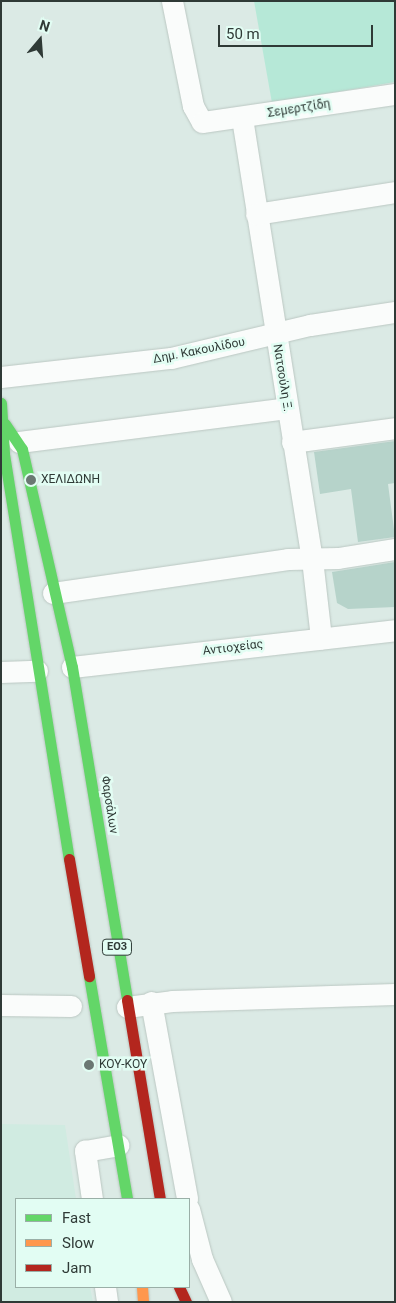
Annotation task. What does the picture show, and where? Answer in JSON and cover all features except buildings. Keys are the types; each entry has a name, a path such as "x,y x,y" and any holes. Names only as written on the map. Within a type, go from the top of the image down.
{"main road":[{"name":"Φαρσάλων","path":"1,403 5,424 4,454 37,671 127,1198"},
{"name":"Φαρσάλων","path":"5,424 19,442 72,667 160,1198"},
{"path":"142,1288 142,1302"},
{"path":"179,1288 186,1302"}],"street":[{"name":"Σεμερτζίδη","path":"172,1 193,106 202,122 242,118 395,94"},
{"name":"Νατσούλη Ξ.","path":"242,118 274,333 312,559 321,638"},
{"path":"256,214 395,192"},
{"name":"Δημ. Κακουλίδου","path":"1,377 171,358 274,333 395,312"},
{"path":"19,442 287,408"},
{"path":"292,442 395,428"},
{"path":"54,593 280,560 312,559 395,549"},
{"name":"Αντιοχείας","path":"72,667 395,630"},
{"path":"1,672 37,671"},
{"path":"127,1007 152,1002 395,994"},
{"path":"152,1002 186,1198"},
{"path":"1,1005 71,1006"},
{"path":"92,1198 85,1151 118,1145"},
{"path":"190,1213 202,1259 221,1302"},
{"path":"105,1288 107,1302"}],"shaded area":[{"path":"1,1124 65,1125 76,1198 15,1198 15,1288 90,1288 93,1302 1,1302"}],"green space":[{"path":"254,1 395,1 395,82 272,103"}],"traffic: fast":[{"path":"1,403 4,454 69,859"},
{"path":"5,424 22,449 72,667 127,1000"},
{"path":"89,976 127,1198"}],"traffic: slow":[{"path":"142,1288 143,1302"}],"traffic: jam":[{"path":"69,859 89,976"},
{"path":"127,1000 160,1198"},
{"path":"179,1288 186,1302"}],"place":[{"name":"ΧΕΛΙΔΩΝΗ","path":"31,480"},
{"name":"ΚΟΥ-ΚΟΥ","path":"89,1065"}]}
